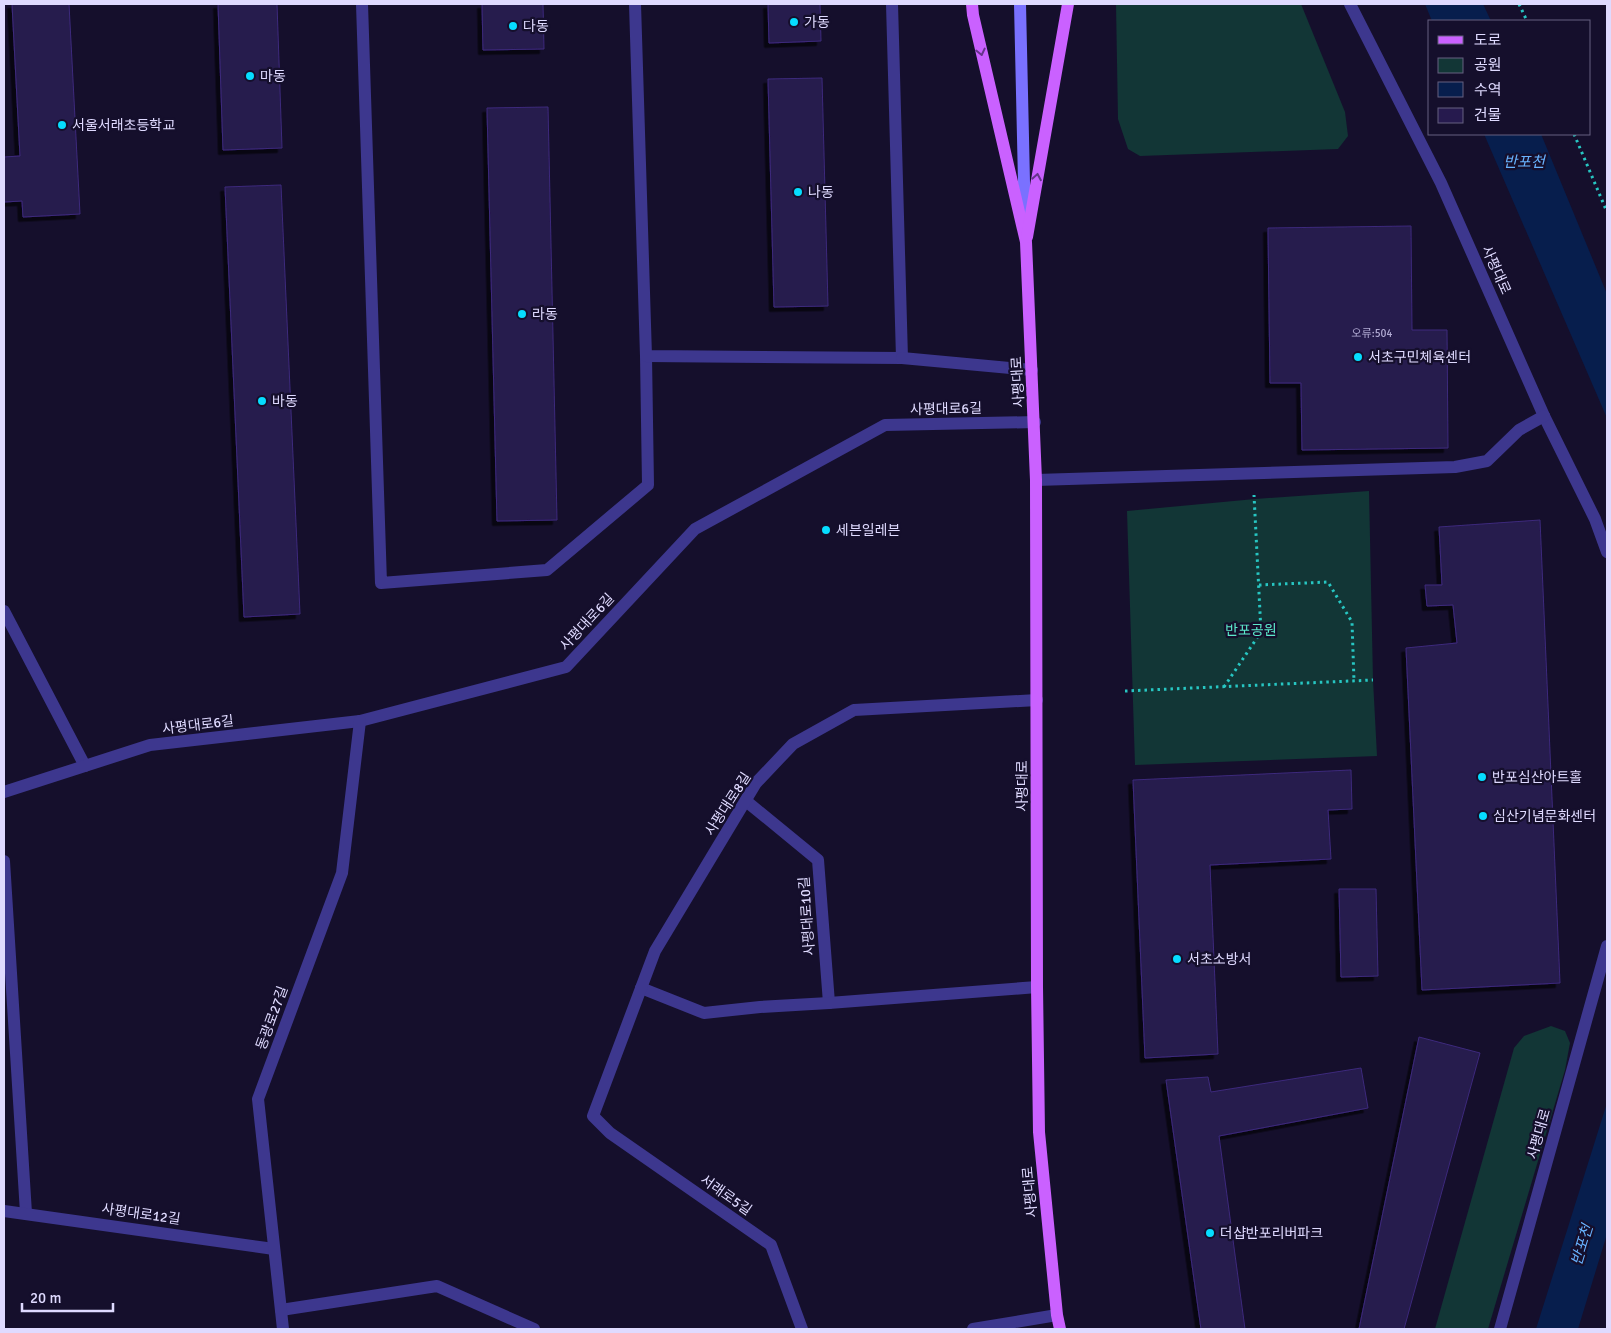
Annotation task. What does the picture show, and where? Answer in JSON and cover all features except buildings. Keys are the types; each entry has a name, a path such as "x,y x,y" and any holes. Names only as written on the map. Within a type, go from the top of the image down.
{"main road":[{"name":"사평대로","path":"972,4 1026,242 1036,480 1039,1132 1056,1315 1060,1329"},
{"name":"사평대로","path":"1026,242 1068,4"}],"street":[{"path":"362,4 381,583 547,570 648,485 635,4"},
{"path":"892,4 902,358"},
{"name":"사평대로","path":"1020,4 1026,242"},
{"name":"사평대로","path":"1350,4 1442,183 1544,416 1595,519 1607,552"},
{"path":"646,356 902,358 1032,370"},
{"path":"1036,480 1455,467 1487,461 1519,430 1544,416"},
{"name":"사평대로6길","path":"4,792 150,745 360,721 566,666 695,529 885,426 1035,422"},
{"path":"4,611 85,766"},
{"name":"사평대로8길","path":"593,1116 655,951 756,783 793,744 854,710 1037,700"},
{"name":"동광로27길","path":"283,1329 258,1099 342,872 360,721"},
{"name":"사평대로10길","path":"746,800 818,860 828,1004"},
{"path":"4,861 26,1213"},
{"name":"사평대로","path":"1500,1329 1607,946"},
{"path":"641,988 704,1013 760,1007 828,1004 1037,987"},
{"name":"서래로5길","path":"593,1116 610,1133 771,1245 802,1329"},
{"name":"사평대로12길","path":"4,1211 274,1249"},
{"path":"281,1310 437,1286 534,1329"},
{"path":"973,1329 1056,1315"}],"path":[{"path":"1519,4 1527,20"},
{"path":"1574,135 1607,212"},
{"path":"1224,687 1262,632 1252,473"},
{"path":"1259,586 1328,582 1352,622 1354,681"},
{"path":"1125,691 1373,680"}],"green space":[{"path":"1116,4 1301,4 1345,112 1348,136 1338,149 1140,156 1128,149 1118,119"},
{"name":"반포공원","path":"1369,491 1373,680 1377,756 1135,765 1127,511"},
{"path":"1551,1026 1565,1031 1570,1043 1565,1070 1488,1329 1435,1329 1514,1048 1524,1036"}],"water":[{"path":"1425,4 1483,4 1491,20 1432,20"},
{"name":"반포천","path":"1484,135 1541,135 1607,294 1607,418"},
{"name":"반포천","path":"1607,1103 1607,1234 1578,1329 1536,1329"}],"place":[{"name":"가동","path":"794,22"},
{"name":"다동","path":"513,26"},
{"name":"마동","path":"250,76"},
{"name":"서울서래초등학교","path":"62,125"},
{"name":"나동","path":"798,192"},
{"name":"라동","path":"522,314"},
{"name":"서초구민체육센터","path":"1358,357"},
{"name":"바동","path":"262,401"},
{"name":"세븐일레븐","path":"826,530"},
{"name":"반포심산아트홀","path":"1482,777"},
{"name":"심산기념문화센터","path":"1483,816"},
{"name":"서초소방서","path":"1177,959"},
{"name":"더샵반포리버파크","path":"1210,1233"}]}
